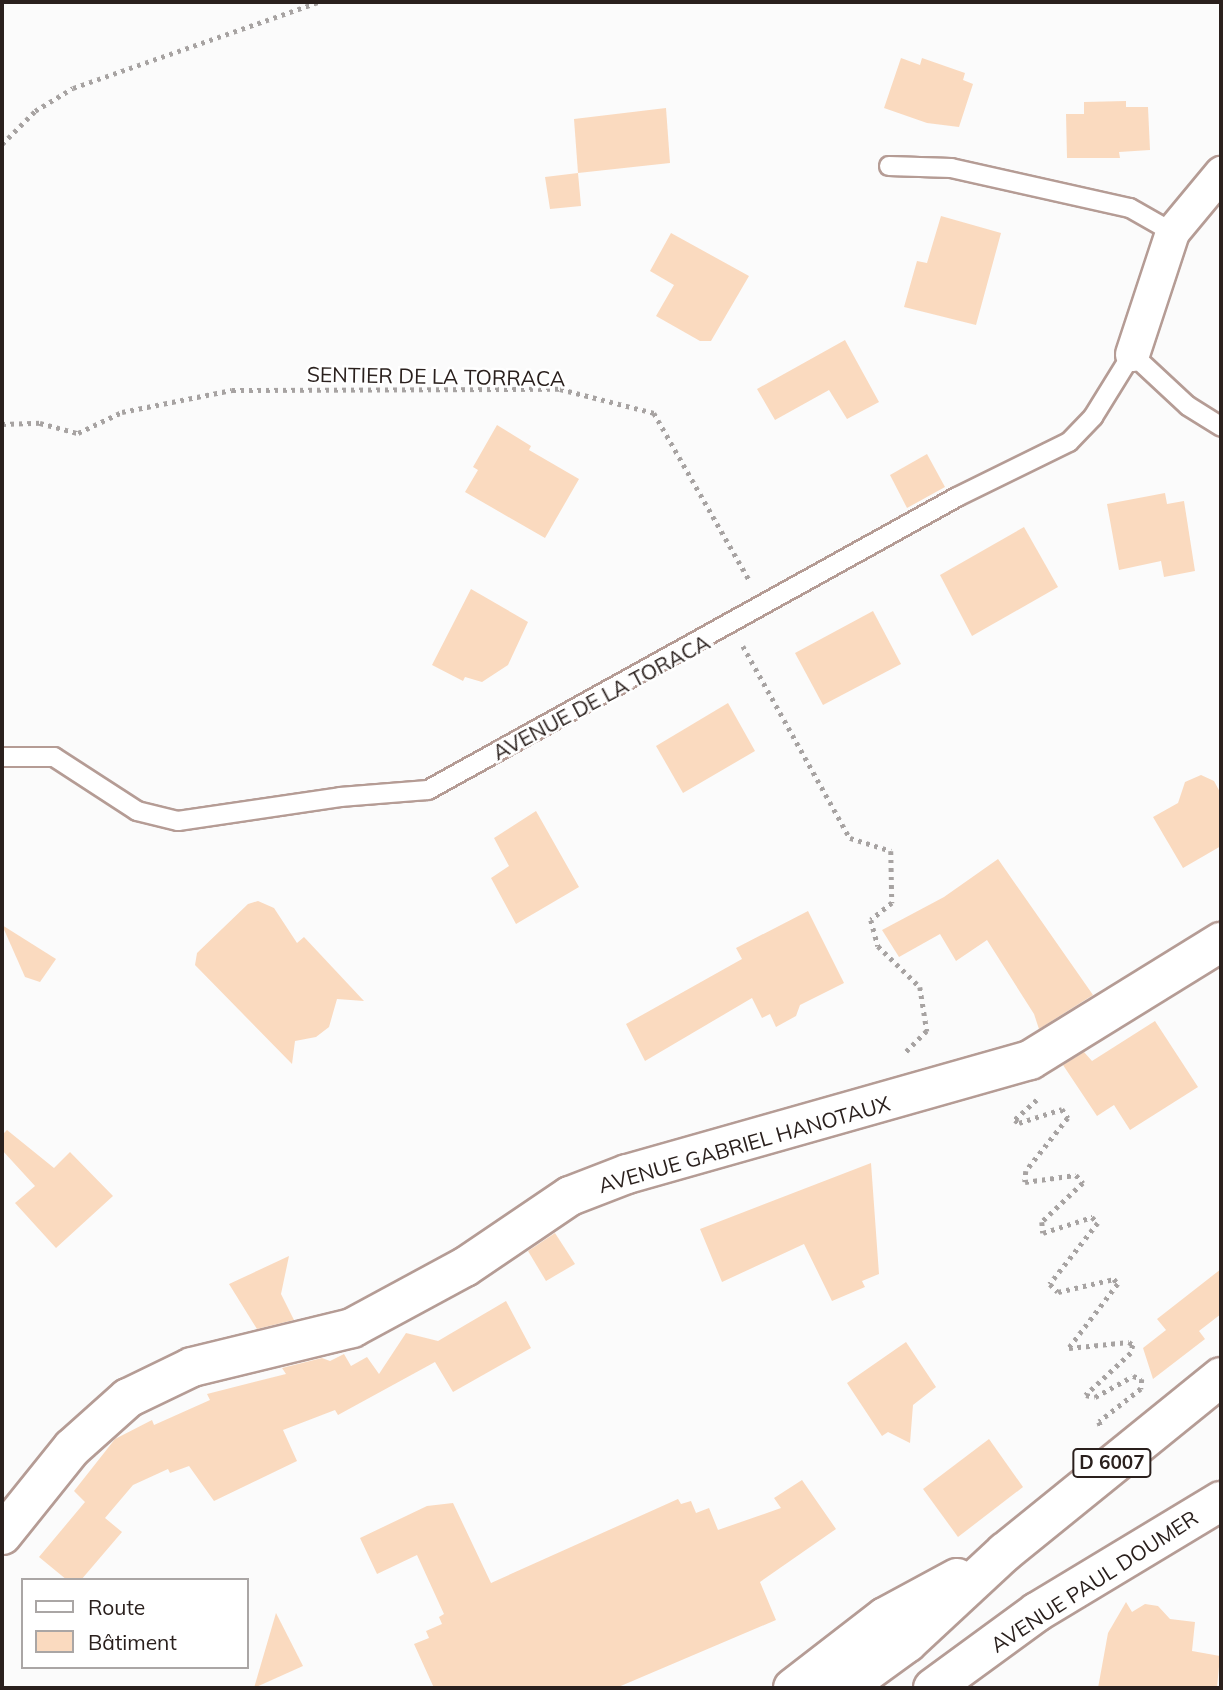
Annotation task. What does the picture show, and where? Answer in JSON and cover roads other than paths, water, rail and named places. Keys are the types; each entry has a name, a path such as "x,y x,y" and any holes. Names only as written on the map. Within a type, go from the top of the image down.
{"main road":[{"name":"AVENUE GABRIEL HANOTAUX","path":"2,1535 72,1448 128,1398 192,1367 352,1328 465,1267 570,1196 627,1174 1030,1060 1221,942"},
{"name":"D 6007","path":"845,1688 907,1643 1006,1552 1221,1377"},
{"name":"AVENUE PAUL DOUMER","path":"933,1688 1037,1612 1221,1501"},
{"name":"D 6007","path":"793,1688 885,1617 1006,1552"}],"street":[{"name":"AVENUE DE LA TORACA","path":"1132,354 1172,232 1221,173"}],"lane":[{"path":"889,166 951,168 1130,208 1172,232"},
{"path":"1132,354 1188,407 1221,426"},
{"name":"AVENUE DE LA TORACA","path":"2,757 54,757 136,811 178,821 340,797 428,790 732,625 957,497 1069,442 1093,417 1132,354"}]}
